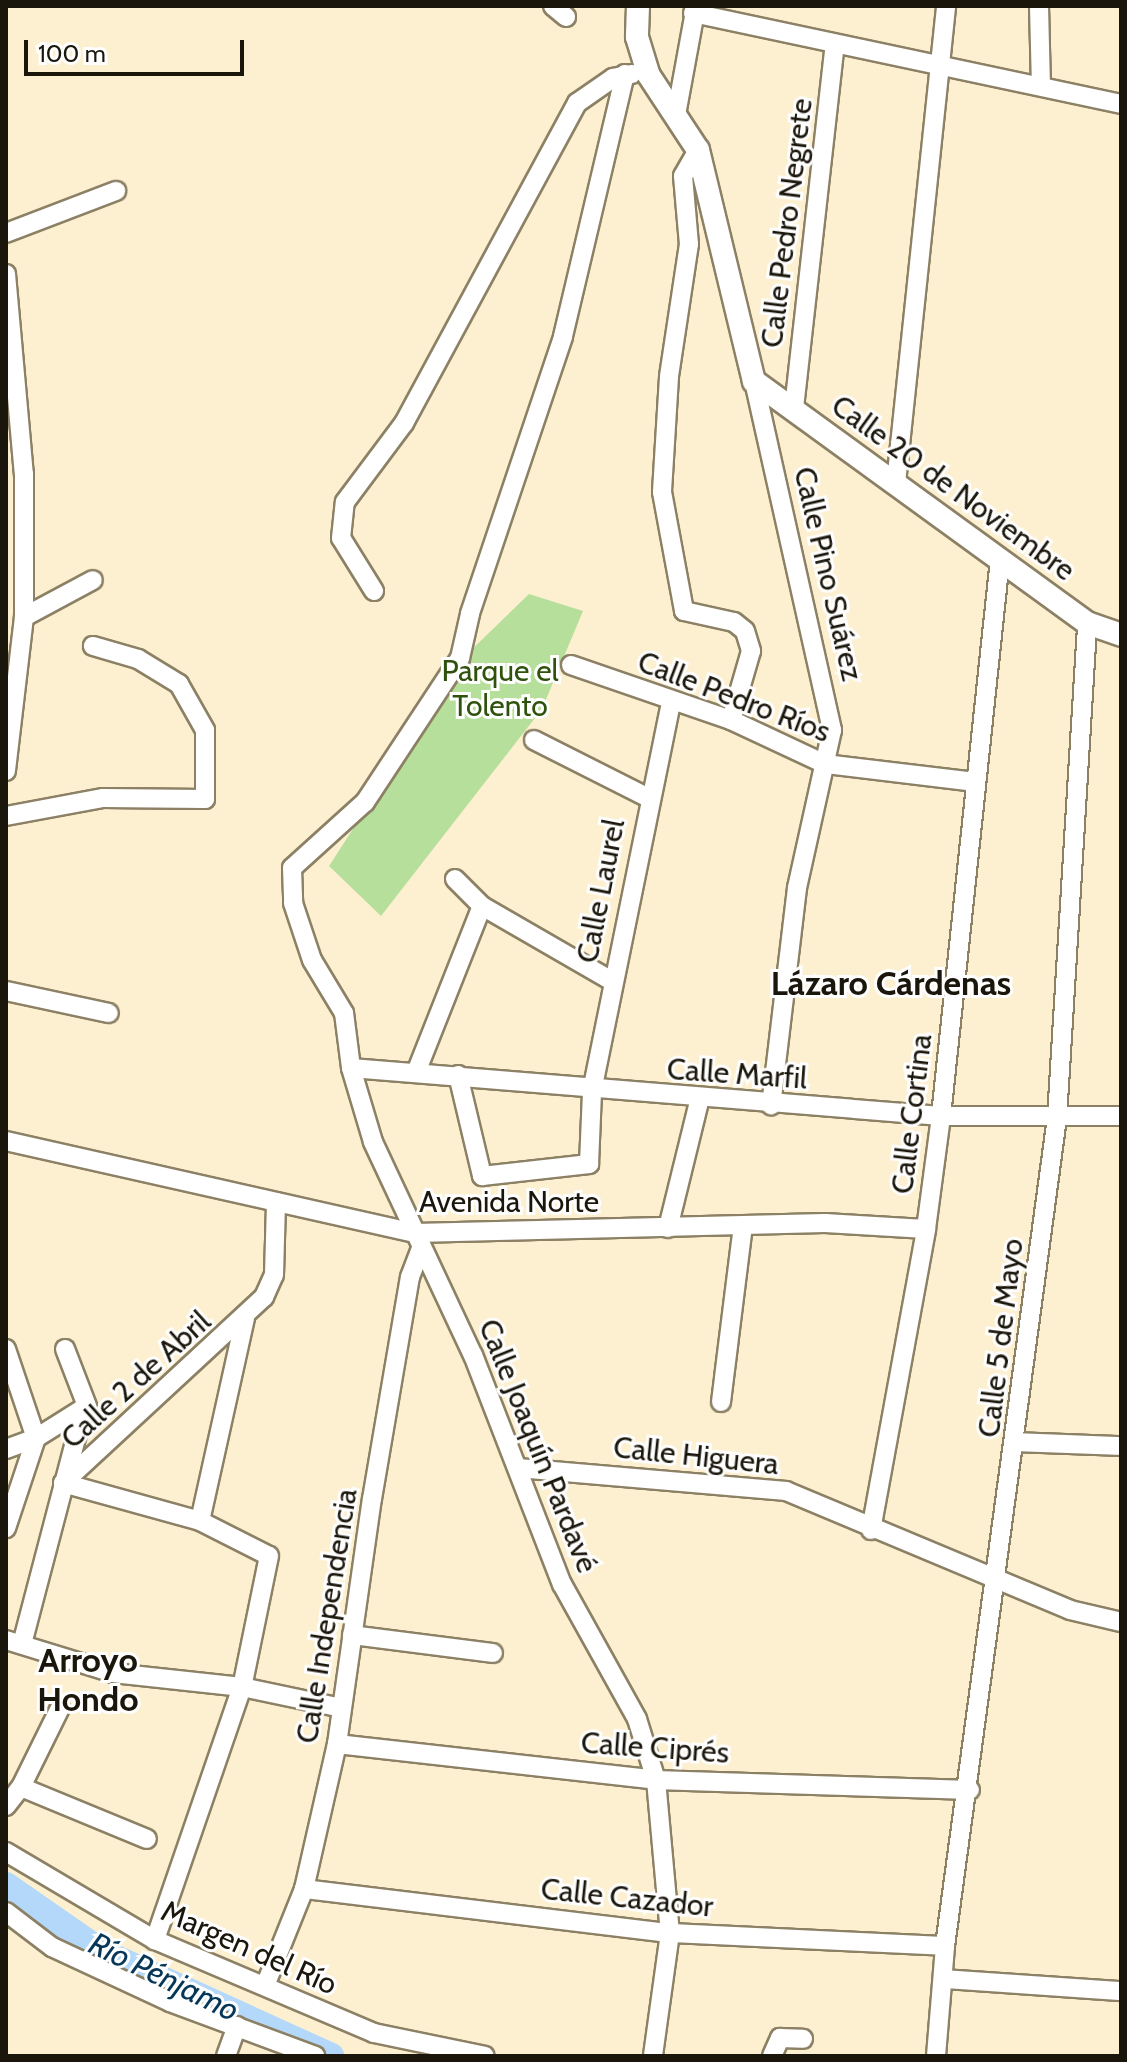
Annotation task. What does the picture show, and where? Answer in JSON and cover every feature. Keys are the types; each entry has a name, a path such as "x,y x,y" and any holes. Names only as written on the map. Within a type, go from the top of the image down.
{"street":[{"name":"Calle Pino Suárez","path":"638,6 637,37 648,74 698,150 754,381 832,730 797,888 771,1105"},
{"path":"896,483 936,66 946,6"},
{"path":"1039,6 1041,86"},
{"path":"676,115 695,10 835,44 1121,104"},
{"name":"Calle Pedro Negrete","path":"794,408 835,44"},
{"path":"374,591 341,538 345,502 404,423 577,103 625,74 648,74"},
{"name":"Calle Joaquín Pardavé","path":"625,74 563,337 470,614 460,658 365,802 292,868 293,903 312,960 344,1013 351,1068 373,1142 473,1355 562,1584 637,1719 656,1780 670,1933 653,2056"},
{"path":"698,150 683,176 689,244 669,377 662,492 684,611 734,622 745,631 751,651 731,720"},
{"path":"6,233 116,191"},
{"path":"6,274 15,472 17,624 6,771"},
{"name":"Calle 20 de Noviembre","path":"754,381 1087,623 1121,635"},
{"name":"Calle Cortina","path":"871,1530 926,1229 941,1116 1000,559"},
{"path":"17,624 93,580"},
{"name":"Calle 5 de Mayo","path":"936,2056 945,1946 970,1790 1057,1118 1087,623"},
{"path":"6,816 103,798 205,799 205,730 179,684 138,659 93,646"},
{"name":"Calle Pedro Ríos","path":"571,665 671,703 731,720 825,764 975,782"},
{"name":"Calle Laurel","path":"458,1075 478,1170 492,1178 589,1164 592,1091 649,798 671,703"},
{"path":"534,740 649,798"},
{"path":"455,879 482,906 612,981"},
{"path":"417,1070 482,906"},
{"path":"6,991 109,1013"},
{"name":"Calle Marfil","path":"351,1068 417,1070 592,1091 941,1116 1121,1116"},
{"path":"668,1228 700,1098"},
{"name":"Avenida Norte","path":"6,1141 276,1202 418,1240 825,1223 926,1229"},
{"path":"200,1521 245,1318 274,1275 276,1202"},
{"path":"721,1402 743,1226"},
{"name":"Calle Independencia","path":"265,1986 304,1889 337,1744 352,1635 418,1240"},
{"name":"Calle 2 de Abril","path":"63,1483 245,1318"},
{"path":"6,1349 36,1438 6,1528"},
{"path":"6,1449 36,1438 85,1409 65,1349"},
{"name":"Calle 2 de Abril","path":"14,1642 85,1409"},
{"path":"1016,1442 1121,1446"},
{"name":"Calle Higuera","path":"518,1468 786,1491 871,1530 997,1578 1070,1610 1121,1622"},
{"path":"63,1483 200,1521 269,1556 242,1687 155,1940"},
{"path":"352,1635 493,1653"},
{"path":"14,1642 113,1673 242,1687 342,1708"},
{"path":"6,1806 21,1787 60,1708"},
{"name":"Calle Ciprés","path":"337,1744 656,1780 970,1790"},
{"path":"21,1787 147,1839"},
{"name":"Margen del Río","path":"6,1852 155,1940 374,2033 485,2056"},
{"name":"Calle Cazador","path":"304,1889 670,1933 945,1946"},
{"path":"6,1912 52,1947 170,2002 315,2056"},
{"path":"944,1979 1121,1991"},
{"path":"226,2056 237,2026"},
{"path":"772,2056 780,2038 803,2039"}],"green space":[{"name":"Parque el Tolento","path":"529,594 583,611 542,709 381,916 329,866 465,656"}],"waterway":[{"name":"Río Pénjamo","path":"6,1885 101,1951 331,2056"}],"district":[{"name":"Lázaro Cárdenas","path":"891,984"},
{"name":"Arroyo Hondo","path":"88,1680"}]}
